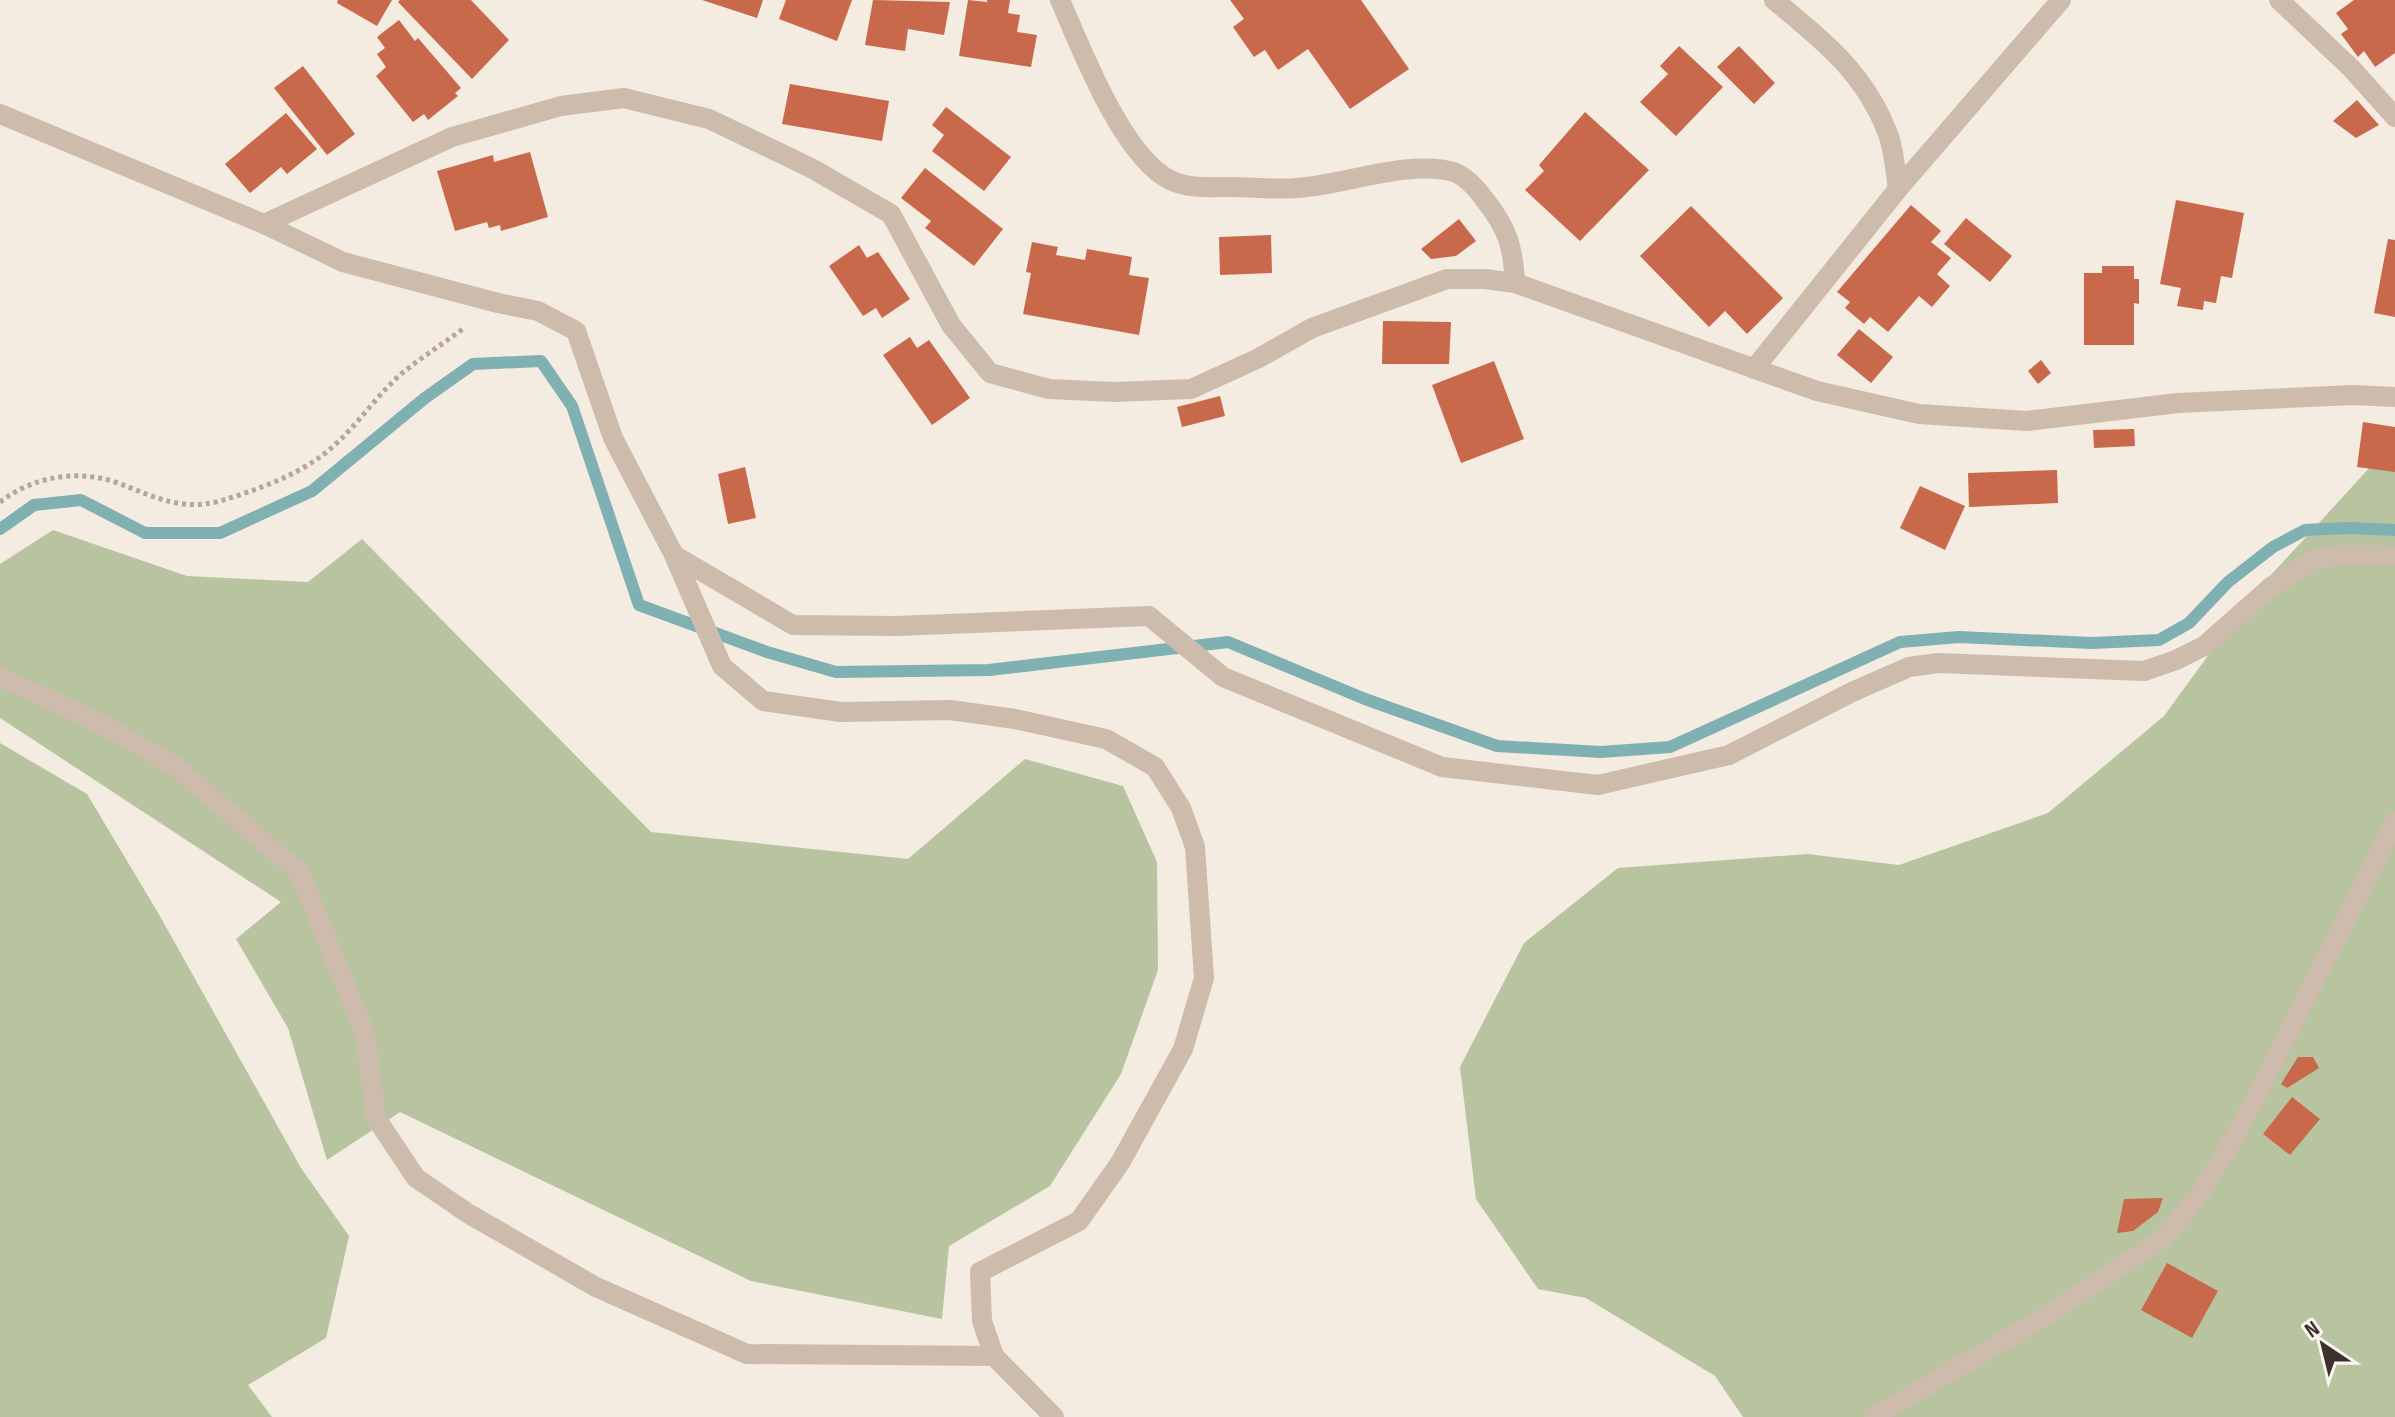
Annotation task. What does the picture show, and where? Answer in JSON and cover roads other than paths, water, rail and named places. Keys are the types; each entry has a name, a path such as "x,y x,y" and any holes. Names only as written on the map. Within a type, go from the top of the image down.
{"street":[{"path":"1060,0 1103,99 1142,156 1168,179 1191,186 1297,188 1424,167 1456,173 1480,192 1507,231 1513,252 1515,283"},
{"path":"1774,0 1835,51 1861,82 1887,130 1898,189"},
{"path":"1754,369 1898,189 2061,0"},
{"path":"2279,0 2351,68 2395,117"},
{"path":"264,224 452,137 561,106 624,98 709,119 811,168 891,214 951,325 990,373 1049,389 1114,392 1191,389 1257,359 1312,328 1447,279 1485,279 1515,283 1817,391 1919,414 2027,421 2178,403 2353,395 2395,397"},
{"path":"0,114 264,224 343,262 538,311 576,331 613,438 674,555 722,666 763,701 841,712 950,710 1015,719 1106,739 1155,767 1181,808 1195,847 1204,978 1183,1049 1120,1163 1079,1221 980,1272 982,1321 994,1356 1054,1417"},
{"path":"674,555 793,625 897,626 1149,616 1223,677 1442,767 1598,785 1729,755 1852,692 1909,667 1938,663 2144,671 2204,646 2271,587 2314,559 2346,555 2395,556"},
{"path":"0,677 90,718 174,765 300,873 365,1034 376,1118 416,1178 448,1200 596,1287 747,1354 994,1356"},
{"path":"1874,1417 2047,1315 2164,1238 2201,1192 2239,1130 2395,822"}],"waterway":[{"path":"0,529 34,505 81,500 145,533 220,533 312,491 425,398 473,364 541,361 572,406 639,605 767,652 836,672 989,670 1228,642 1365,699 1497,746 1601,752 1670,747 1900,642 1959,637 2092,643 2159,640 2189,623 2228,582 2273,547 2305,530 2395,530"}]}
